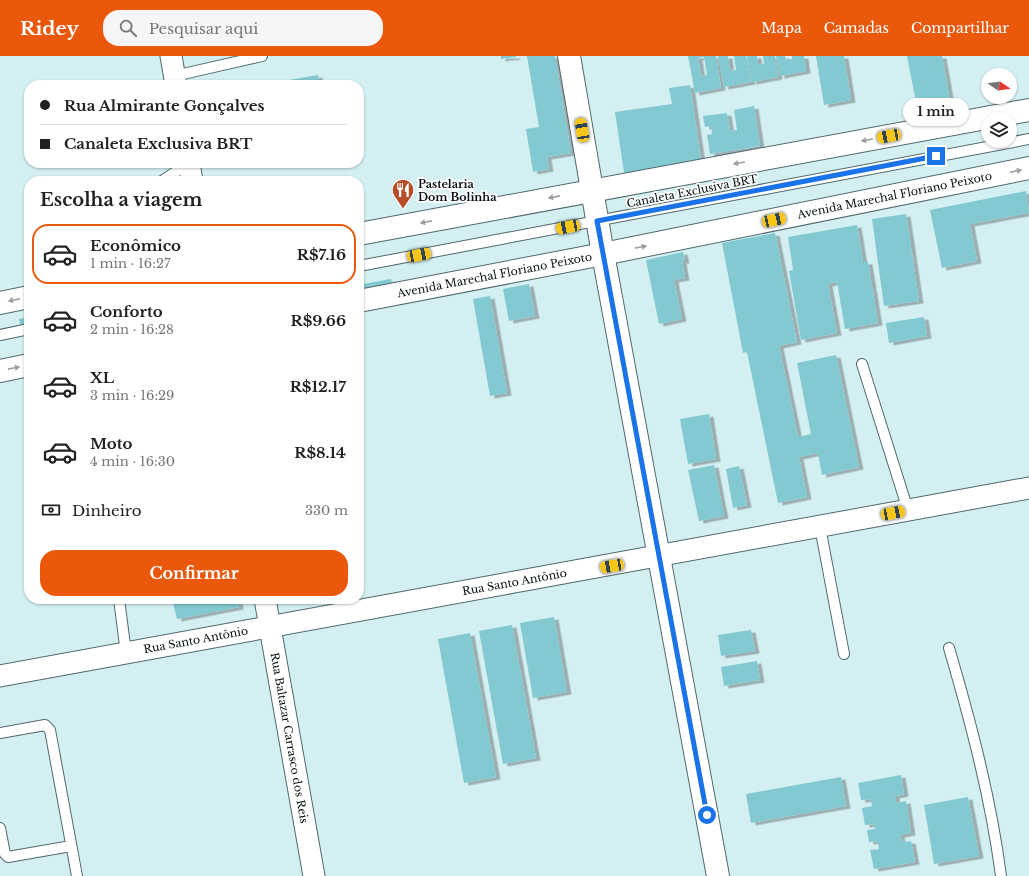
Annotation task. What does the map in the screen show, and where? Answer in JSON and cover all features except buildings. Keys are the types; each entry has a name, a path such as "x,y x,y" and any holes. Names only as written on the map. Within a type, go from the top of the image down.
{"street":[{"path":"569,56 597,221 718,876"},
{"path":"364,233 1029,110"},
{"name":"Avenida Marechal Floriano Peixoto","path":"364,300 603,254 1029,168"},
{"path":"0,303 24,298"},
{"path":"0,370 24,366"},
{"name":"Rua Santo Antônio","path":"0,676 270,626 659,557 1029,488"},
{"name":"Rua Baltazar Carrasco dos Reis","path":"266,604 314,876"}],"lane":[{"path":"174,72 262,56"},
{"name":"Canaleta Exclusiva BRT","path":"364,265 1029,139"},
{"path":"170,176 182,168"},
{"path":"0,335 24,330"},
{"path":"862,364 908,510"},
{"path":"820,527 844,654"},
{"path":"120,604 126,653"},
{"path":"949,648 972,728 998,854 1001,876"},
{"path":"0,732 45,725 50,730 77,876"},
{"path":"0,828 5,854 8,857 71,846"}],"place":[{"name":"Pastelaria Dom Bolinha","path":"403,210"}],"route":[{"path":"707,815 597,221 936,156"}]}
